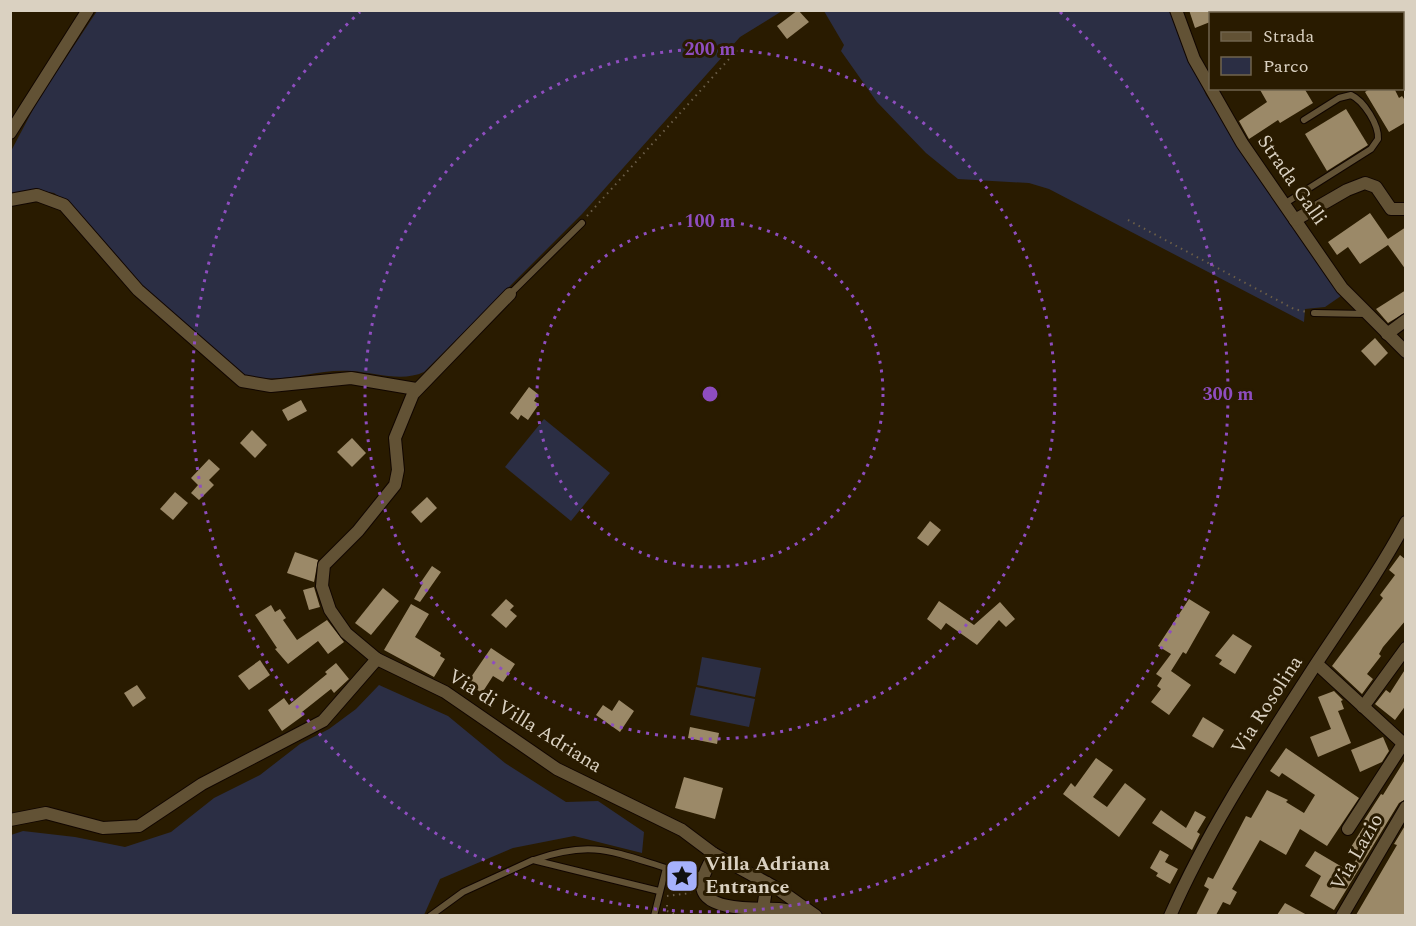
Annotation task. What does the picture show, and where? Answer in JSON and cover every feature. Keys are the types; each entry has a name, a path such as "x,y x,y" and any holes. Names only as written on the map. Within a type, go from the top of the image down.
{"street":[{"path":"10,133 88,10"},
{"name":"Strada Galli","path":"1176,10 1189,49 1209,87"},
{"name":"Strada Galli","path":"1211,90 1284,204 1342,288 1406,352"},
{"path":"1295,220 1347,190 1365,183 1376,187 1391,209 1406,209"},
{"path":"10,200 37,195 64,205 138,290 242,381 271,386 351,378 416,389"},
{"name":"Via di Villa Adriana","path":"510,294 416,389 401,417 395,438 398,470 395,485 358,531 328,558 322,573 326,600 346,633 377,659 445,692 557,769 682,830 714,854 767,883 816,915"},
{"path":"1387,334 1406,320"},
{"name":"Via Rosolina","path":"1170,915 1186,880 1246,775 1385,560 1406,522"},
{"path":"1363,707 1406,648"},
{"path":"10,820 46,813 103,828 127,828 144,823 202,784 323,721 377,659"},
{"path":"1317,664 1404,745 1348,829"},
{"name":"Via Lazio","path":"1342,915 1406,807"},
{"path":"714,854 704,876 703,891 708,898 724,905 780,909 811,915"},
{"path":"763,909 767,883"}],"lane":[{"path":"1284,204 1371,149 1378,139 1377,128 1361,103 1351,95 1339,98 1304,120"},
{"path":"510,294 582,223"},
{"path":"1314,312 1367,314"},
{"path":"430,915 463,892 533,860 564,849 602,848 666,868 704,876"},
{"path":"533,860 659,891"},
{"path":"654,915 666,868"}],"path":[{"path":"582,223 739,48"},
{"path":"1128,220 1294,309 1314,312"},
{"path":"659,891 666,896 703,891"},
{"path":"666,896 667,911 681,915"}],"green space":[{"path":"97,11 782,11 740,37 582,214 424,372 398,377 337,371 270,379 242,374 143,286 74,207 54,193 32,189 11,196 10,153 38,100"},
{"path":"824,11 1171,11 1206,95 1341,296 1325,307 1305,309 1304,322 1049,189 1029,183 958,179 926,153 877,102 841,51 844,45"},
{"path":"544,419 610,473 571,521 505,467"},
{"path":"702,657 761,668 755,697 697,685"},
{"path":"379,685 448,716 505,763 566,802 598,801 644,832 642,853 574,836 513,848 440,879 424,915 11,915 11,835 23,831 75,837 125,847 171,832 214,798 260,775 300,744 329,729 356,709"},
{"path":"696,687 755,699 749,727 690,715"}],"building":[{"path":"798,10 809,22 787,39 777,26"},
{"path":"1189,10 1210,10 1209,22 1195,28"},
{"path":"1260,90 1305,90 1313,103 1280,123 1278,120 1249,139 1239,121 1267,102"},
{"path":"1395,90 1399,98 1402,96 1406,102 1406,122 1389,132 1365,92"},
{"path":"1346,109 1368,145 1327,171 1305,134"},
{"path":"1370,213 1388,239 1406,227 1406,270 1388,245 1360,264 1348,247 1337,255 1328,242"},
{"path":"1406,290 1406,312 1388,323 1376,309"},
{"path":"1375,338 1388,353 1375,366 1361,351"},
{"path":"529,387 538,394 534,401 539,404 528,420 521,415 518,420 510,413"},
{"path":"301,400 307,411 288,421 282,410"},
{"path":"252,430 267,445 255,458 240,443"},
{"path":"352,438 366,453 352,467 337,452"},
{"path":"209,459 220,469 209,480 214,485 199,500 191,493 198,485 191,478"},
{"path":"175,492 188,503 173,520 160,509"},
{"path":"427,497 437,508 421,523 411,512"},
{"path":"930,521 941,530 928,546 917,538"},
{"path":"295,552 318,560 314,582 287,573"},
{"path":"1400,555 1406,560 1406,620 1383,647 1379,654 1381,656 1367,674 1373,679 1362,694 1332,666 1383,598 1380,595 1395,575 1389,570"},
{"path":"432,566 441,572 420,602 414,599 423,583 421,582"},
{"path":"314,587 320,607 309,610 303,590"},
{"path":"383,588 399,601 371,635 355,623"},
{"path":"506,599 514,606 510,610 517,616 506,628 491,615"},
{"path":"1189,599 1210,612 1186,654 1183,652 1171,671 1191,685 1169,715 1151,702 1161,689 1157,686 1162,678 1156,674 1171,654 1158,646"},
{"path":"939,601 974,625 1000,602 1015,619 1006,627 999,620 977,645 946,623 941,630 927,619"},
{"path":"411,604 429,614 415,637 441,653 440,656 445,659 434,677 384,650"},
{"path":"271,605 275,612 280,609 286,618 283,620 297,640 327,620 344,642 328,654 318,641 288,664 275,649 277,648 255,615"},
{"path":"1233,634 1252,646 1235,674 1219,664 1222,660 1215,656"},
{"path":"491,648 515,664 503,682 493,676 482,693 467,683"},
{"path":"260,660 270,675 249,690 238,676"},
{"path":"336,663 349,679 334,693 331,689 302,712 304,715 282,731 268,710 284,698 289,705 327,674 325,672"},
{"path":"1406,668 1406,705 1395,720 1375,704 1386,690 1390,693"},
{"path":"137,685 146,698 133,707 124,693"},
{"path":"1334,691 1343,700 1341,701 1344,709 1338,711 1351,743 1318,757 1310,737 1331,729 1318,697"},
{"path":"619,700 634,711 620,732 596,715 603,705 612,711"},
{"path":"1203,717 1224,730 1213,748 1192,736"},
{"path":"690,727 719,733 717,744 688,738"},
{"path":"1383,737 1389,751 1382,762 1360,772 1351,750"},
{"path":"1286,748 1359,798 1327,846 1300,829 1286,855 1260,840 1232,889 1237,892 1230,905 1223,902 1216,915 1196,915 1209,889 1204,886 1208,877 1213,879 1246,816 1251,818 1267,790 1288,800 1286,802 1304,813 1315,795 1282,773 1279,777 1270,771"},
{"path":"1096,758 1113,770 1093,797 1107,807 1125,783 1146,799 1119,837 1063,794 1071,783 1075,787"},
{"path":"1406,758 1406,799 1399,803 1334,910 1310,896 1321,876 1305,866 1315,851 1349,871 1361,852 1351,847 1364,826 1361,825"},
{"path":"684,777 723,788 715,819 675,808"},
{"path":"1161,810 1186,828 1195,811 1206,817 1197,832 1200,834 1192,850 1152,823"},
{"path":"1406,824 1406,915 1356,915 1397,845 1394,844"},
{"path":"1160,850 1169,855 1165,862 1178,869 1170,884 1156,876 1158,873 1150,868"},
{"path":"1285,903 1307,915 1277,915"}],"place":[{"name":"Villa Adriana Entrance","path":"682,876"}]}
